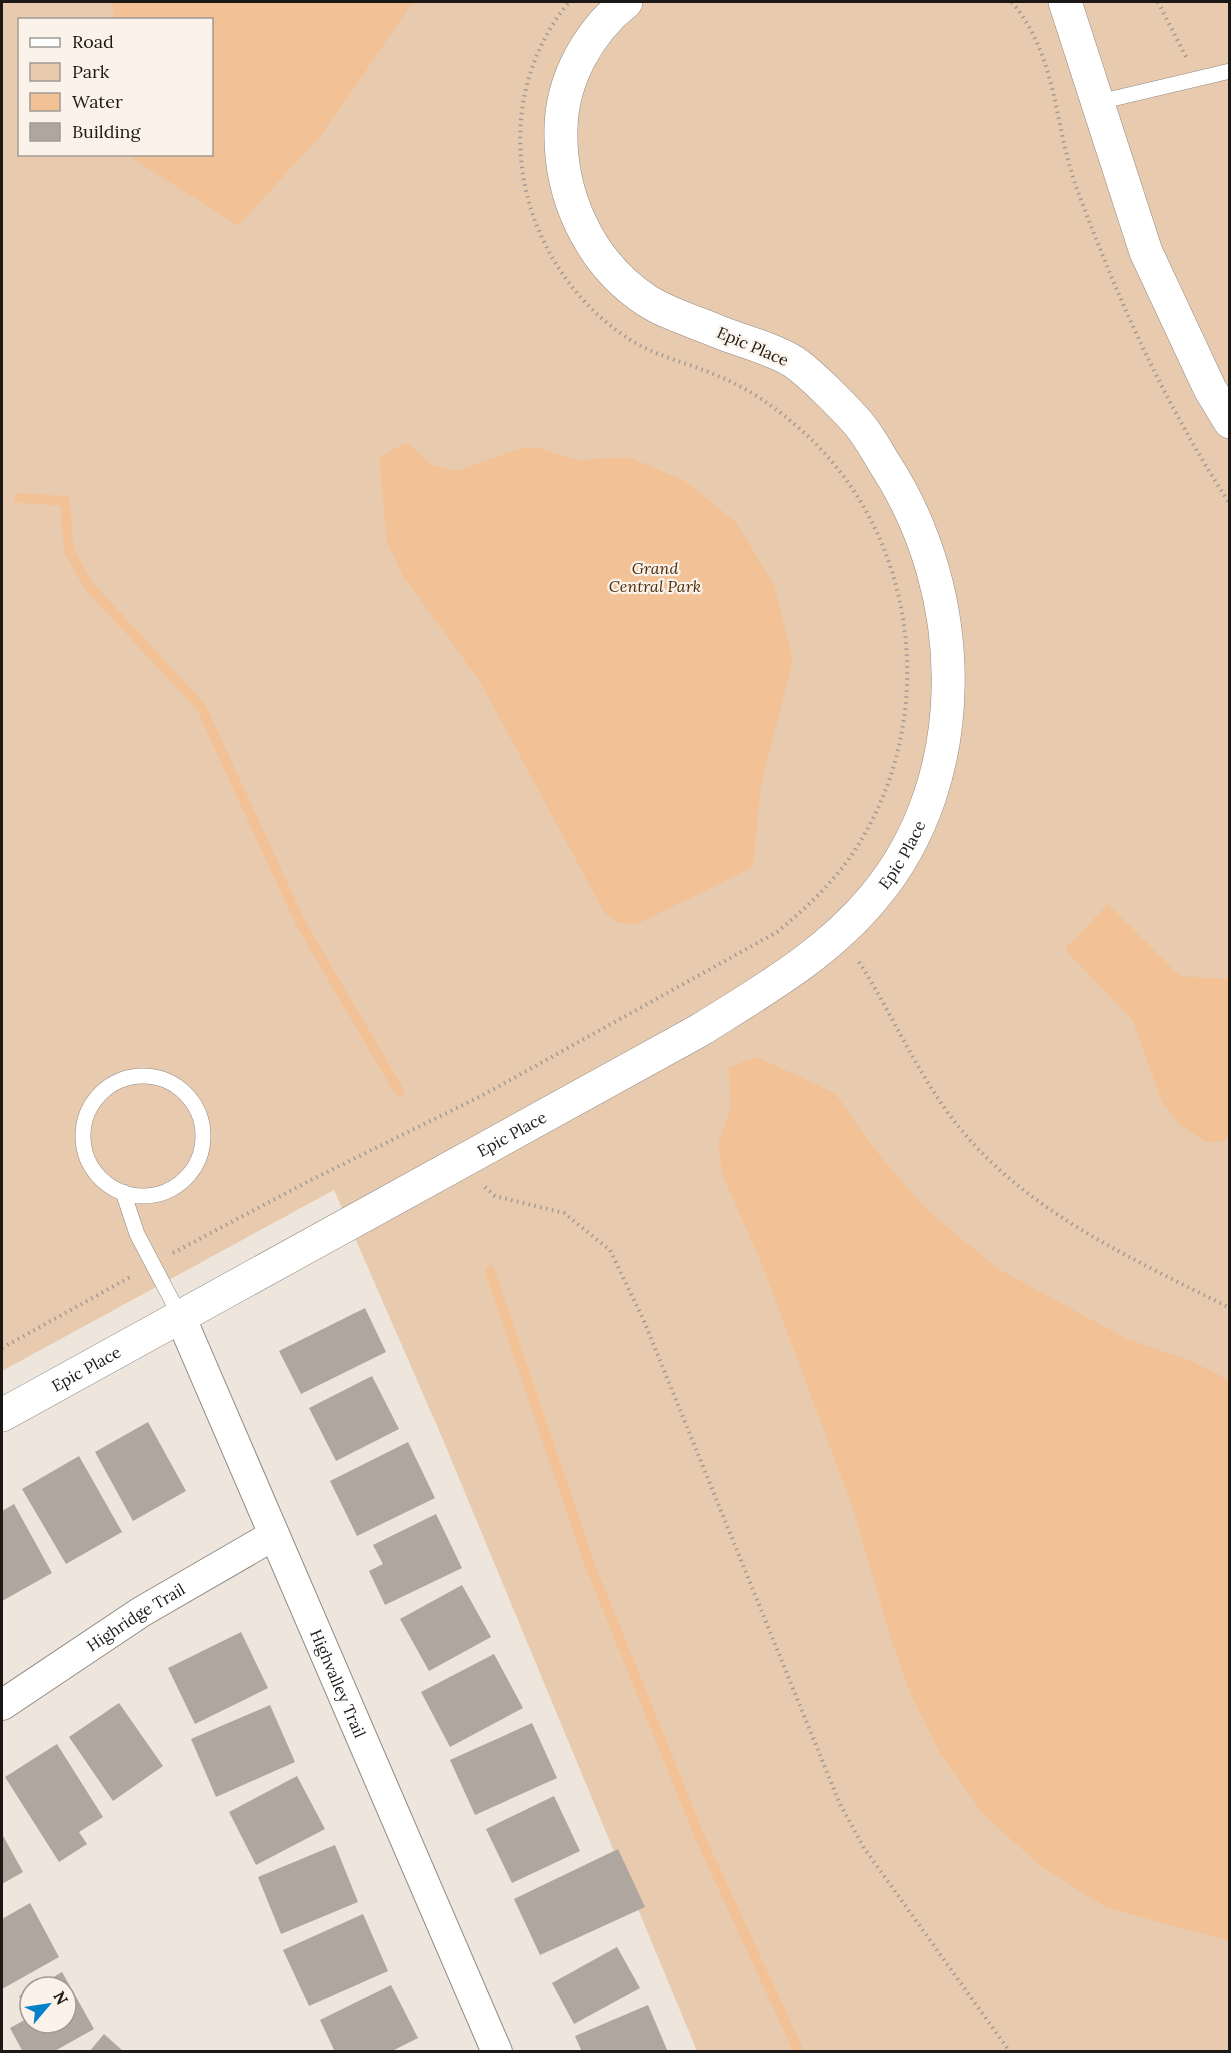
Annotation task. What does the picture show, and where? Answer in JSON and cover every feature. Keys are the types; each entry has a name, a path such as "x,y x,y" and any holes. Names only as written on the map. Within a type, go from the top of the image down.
{"street":[{"name":"Epic Place","path":"5,1414 700,1030 809,961 874,898 914,840 937,778 946,731 948,650 936,577 907,498 858,423 793,362 647,301 614,274 590,244 563,177 561,110 583,51 615,10 626,2"},
{"path":"1065,2 1146,252 1210,389 1230,422"},
{"name":"Highvalley Trail","path":"180,1316 497,2052"},
{"name":"Highridge Trail","path":"2,1705 141,1612 274,1535"}],"lane":[{"path":"1099,102 1230,71"},
{"path":"123,1192 138,1195 169,1190 193,1170 200,1156 202,1132 197,1109 182,1091 162,1079 139,1076 116,1082 94,1102 87,1116 84,1147 89,1161 104,1179 123,1192 137,1234 180,1316"}],"path":[{"path":"2,1348 307,1182 483,1095 777,932 810,903 853,853 872,821 898,752 909,680 907,642 899,596 878,533 860,500 813,441 754,395 721,377 661,356 616,330 585,303 548,254 535,226 521,166 520,133 524,100 533,68 546,37 569,2"},
{"path":"1158,2 1196,79"},
{"path":"810,903 865,971 942,1103 960,1127 1005,1174 1092,1237 1142,1266 1230,1308"},
{"path":"456,1164 495,1196 564,1213 610,1250 644,1321 839,1802 864,1848 1010,2052"}],"green space":[{"name":"Grand Central Park","path":"2,2 1229,2 1229,2051 697,2051 441,1435 334,1190 2,1371"}],"water":[{"path":"112,2 413,2 323,133 238,226 131,156 213,156 213,18 114,18"},
{"path":"406,442 432,465 458,471 520,448 538,448 577,460 629,457 685,481 736,522 774,585 793,660 761,785 753,867 635,925 616,922 604,912 479,680 403,576 387,542 379,458"},
{"path":"1108,904 1180,976 1229,979 1229,1137 1220,1142 1206,1142 1180,1125 1162,1102 1133,1021 1065,949"},
{"path":"757,1057 835,1093 876,1151 927,1210 997,1268 1125,1338 1191,1361 1229,1380 1229,1941 1107,1908 1039,1865 982,1813 940,1753 912,1697 891,1639 853,1509 763,1267 722,1174 718,1143 730,1111 729,1067"}],"building":[{"path":"365,1308 386,1352 301,1394 279,1351"},
{"path":"372,1376 399,1429 336,1461 309,1408"},
{"path":"148,1422 186,1491 133,1521 95,1452"},
{"path":"408,1442 435,1498 357,1536 330,1481"},
{"path":"79,1456 122,1532 66,1564 22,1489"},
{"path":"14,1504 52,1573 2,1601 2,1511"},
{"path":"436,1514 462,1568 385,1605 369,1571 383,1564 373,1545"},
{"path":"462,1585 491,1637 429,1671 400,1619"},
{"path":"241,1632 268,1688 195,1724 168,1668"},
{"path":"494,1654 523,1708 450,1747 421,1692"},
{"path":"119,1703 163,1766 113,1801 69,1737"},
{"path":"270,1705 295,1762 216,1797 191,1739"},
{"path":"532,1723 557,1778 475,1815 450,1760"},
{"path":"57,1744 103,1817 79,1832 87,1844 59,1862 5,1777"},
{"path":"297,1776 325,1829 256,1865 229,1812"},
{"path":"554,1796 580,1851 512,1883 486,1829"},
{"path":"2,1834 23,1872 2,1884"},
{"path":"335,1845 358,1902 281,1934 258,1877"},
{"path":"618,1849 645,1907 540,1955 514,1899"},
{"path":"30,1903 59,1957 27,1975 18,1975 18,1980 2,1989 2,1919"},
{"path":"363,1914 388,1971 309,2006 283,1950"},
{"path":"617,1947 640,1988 574,2024 552,1983"},
{"path":"391,1985 418,2038 390,2052 335,2052 320,2020"},
{"path":"78,2000 94,2029 53,2052 23,2052 10,2028 18,2024 18,2035 78,2035"},
{"path":"648,2005 668,2052 582,2052 575,2036"},
{"path":"104,2034 124,2052 89,2052"}],"waterway":[{"path":"19,498 65,501 69,551 88,585 201,707 301,924 399,1091"},
{"path":"490,1271 588,1560 699,1835 799,2052"}]}
